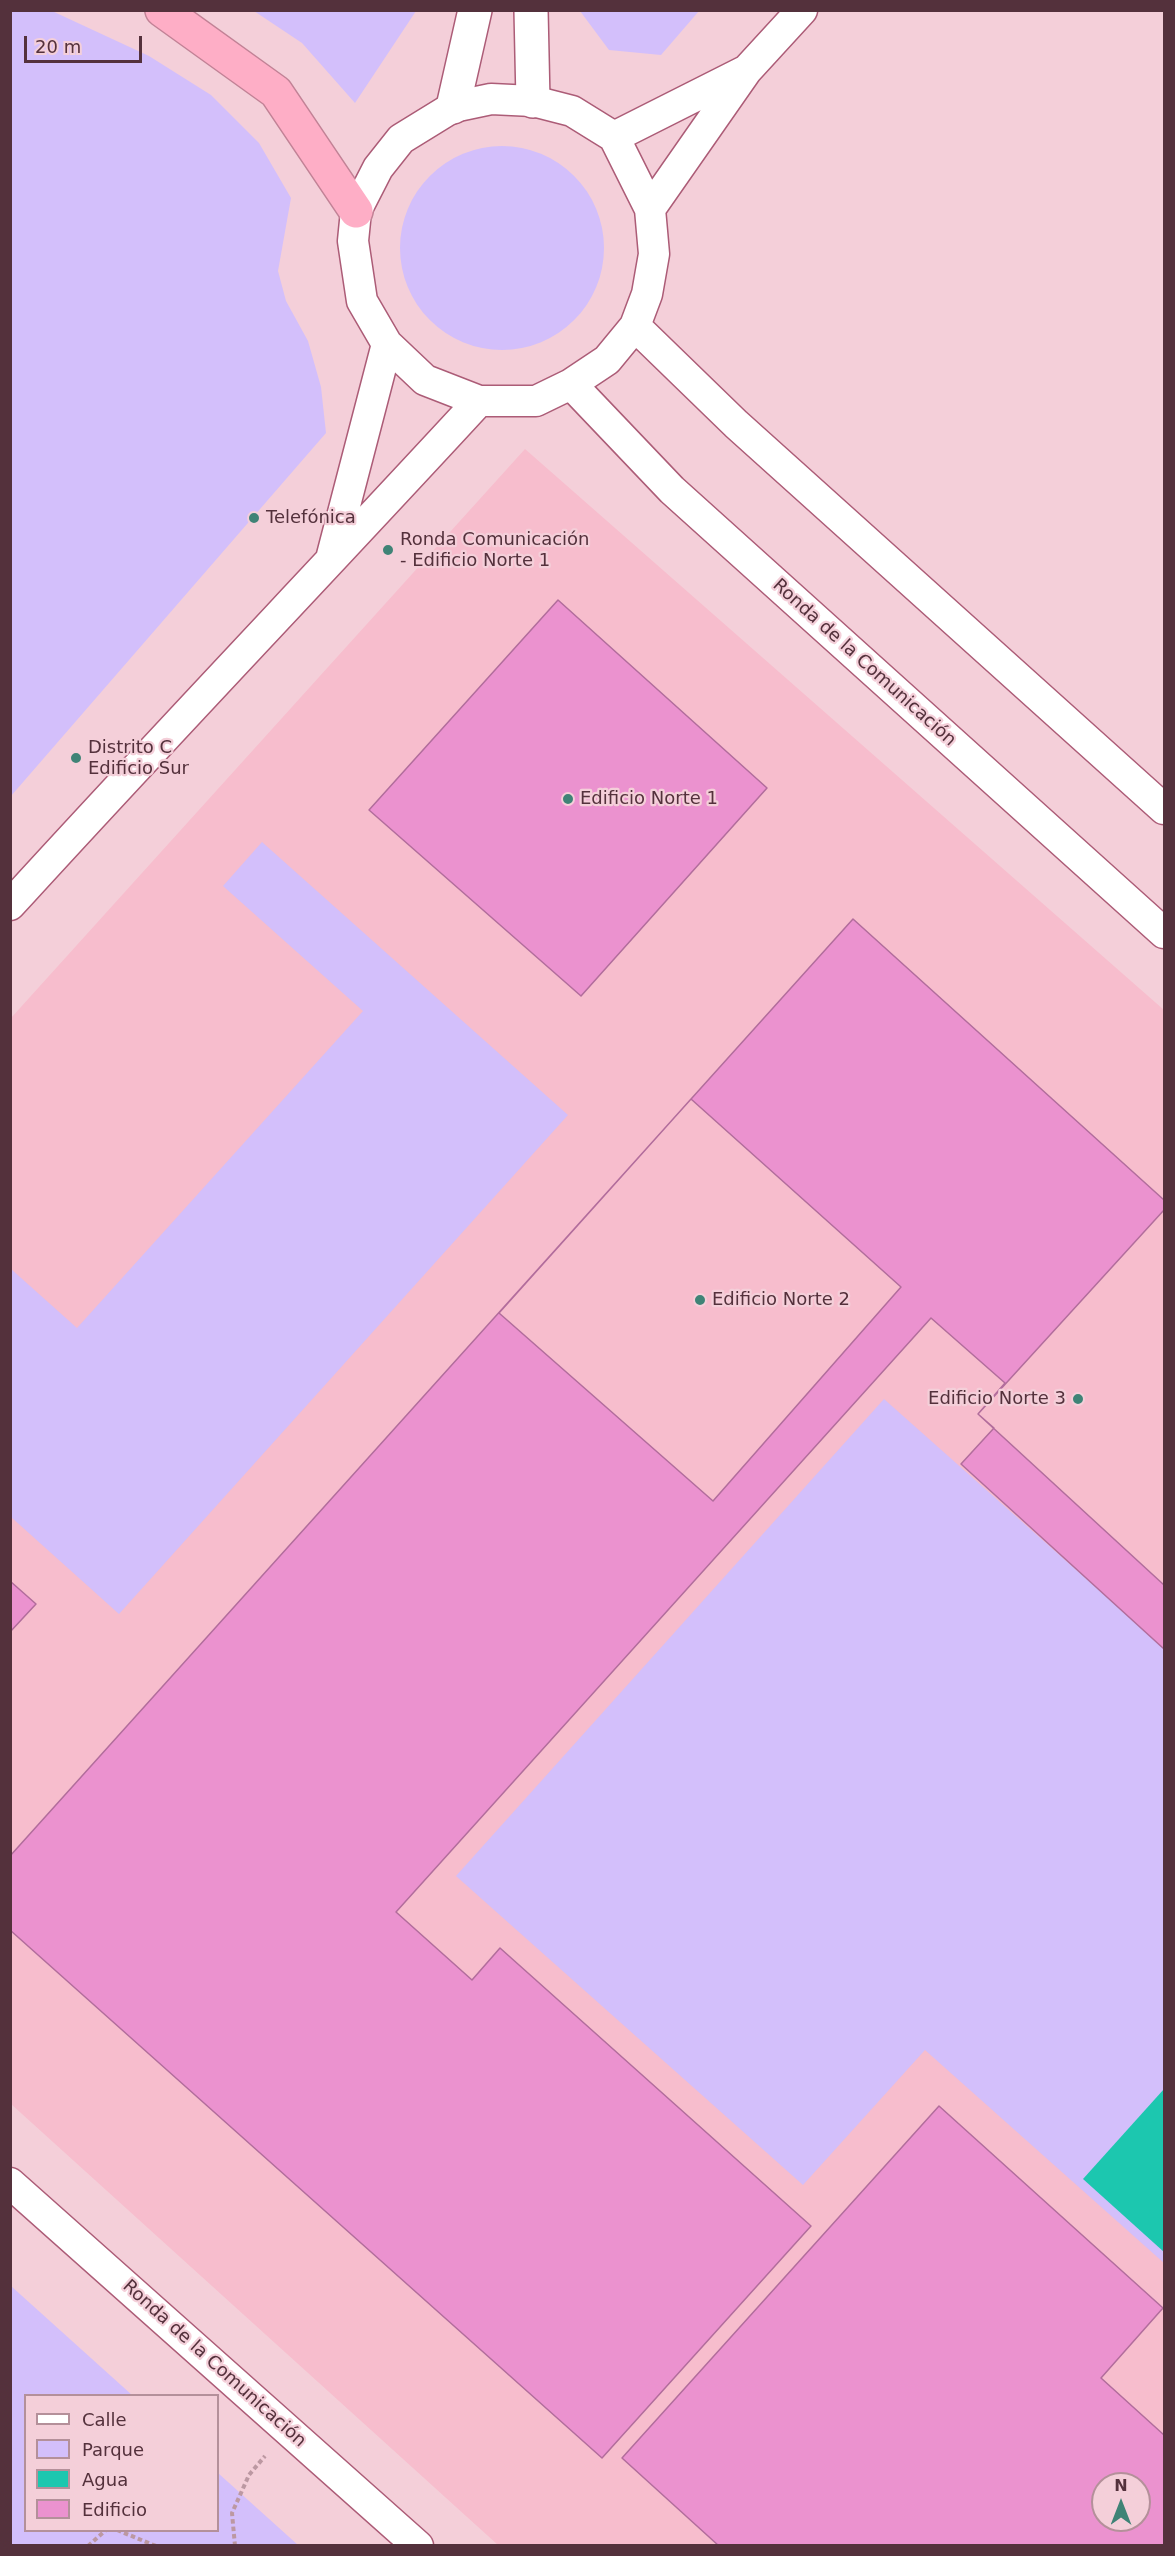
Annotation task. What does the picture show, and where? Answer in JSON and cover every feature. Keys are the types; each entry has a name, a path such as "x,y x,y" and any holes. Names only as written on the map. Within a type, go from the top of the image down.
{"highway":[{"path":"162,10 276,92 356,211"}],"street":[{"path":"453,107 475,10"},
{"path":"531,10 533,101"},
{"path":"650,209 747,70 802,10"},
{"path":"614,137 747,70"},
{"path":"491,99 533,101 572,111 614,137 650,209 654,254 647,294 634,326 607,360 571,384 536,400 479,400 425,380 387,344 362,301 353,242 356,211 378,168 401,139 453,107 491,99"},
{"path":"634,326 745,432 1164,809"},
{"path":"330,563 387,344"},
{"name":"Ronda de la Comunicación","path":"571,384 672,490 1164,933"},
{"path":"10,905 479,400"},
{"name":"Ronda de la Comunicación","path":"10,2183 418,2546"}],"path":[{"path":"235,2546 232,2513 249,2475 287,2429"},
{"path":"88,2546 103,2532"},
{"path":"122,2532 156,2546"}],"shaded area":[{"path":"525,449 1164,1010 1164,2545 498,2545 11,2104 11,1018"}],"green space":[{"path":"11,10 52,11 149,56 211,95 259,143 291,198 278,271 286,301 308,341 321,387 326,433 11,796"},
{"path":"254,11 416,11 355,103 302,43"},
{"path":"580,11 699,11 661,55 609,50"},
{"path":"502,146 522,148 550,158 567,169 581,183 596,209 602,228 604,248 602,268 592,296 581,313 567,327 541,342 522,348 502,350 482,348 454,338 437,327 423,313 408,287 402,268 400,248 402,228 412,200 423,183 437,169 463,154 482,148"},
{"path":"262,842 568,1115 119,1614 11,1517 11,1269 77,1328 363,1011 223,886"},
{"path":"884,1399 1164,1648 1164,2263 925,2050 803,2185 456,1876"},
{"path":"11,2286 131,2394 24,2394 24,2532 219,2532 219,2474 298,2545 11,2545"}],"water":[{"path":"1164,2089 1164,2252 1083,2179"}],"building":[{"name":"Edificio Norte 1","path":"558,600 767,788 581,996 369,810"},
{"path":"853,919 1164,1200 1164,1649 961,1464 994,1428 978,1414 1005,1383 931,1318 396,1912 472,1980 500,1948 811,2226 602,2458 10,1930 10,1856"},
{"name":"Edificio Norte 2","path":"691,1099 901,1287 713,1501 499,1313"},
{"name":"Edificio Norte 3","path":"1164,1210 1164,1585 978,1414"},
{"path":"10,1581 36,1604 10,1632"},
{"path":"939,2106 1163,2308 1101,2378 1164,2435 1164,2546 719,2546 622,2458"}],"place":[{"name":"Telefónica","path":"254,518"},
{"name":"Ronda Comunicación - Edificio Norte 1","path":"388,550"},
{"name":"Distrito C Edificio Sur","path":"76,758"},
{"name":"Edificio Norte 1","path":"568,799"},
{"name":"Edificio Norte 2","path":"700,1300"},
{"name":"Edificio Norte 3","path":"1078,1399"}]}
